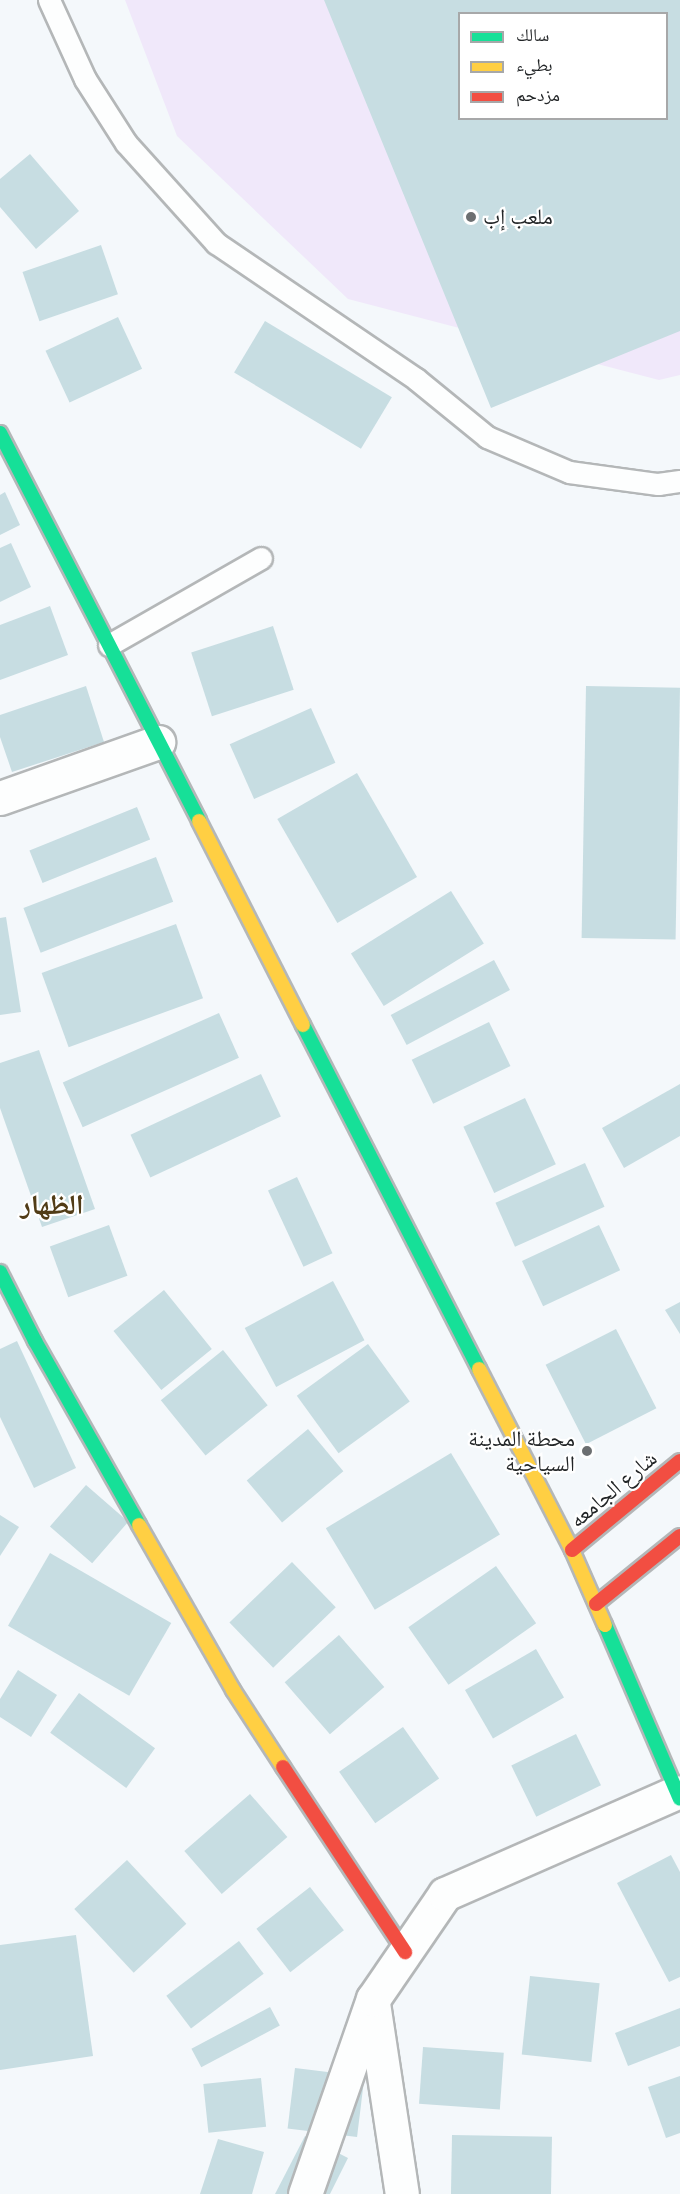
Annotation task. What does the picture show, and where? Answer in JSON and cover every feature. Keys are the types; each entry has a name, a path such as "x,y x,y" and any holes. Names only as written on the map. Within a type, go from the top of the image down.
{"main road":[{"path":"0,433 572,1550 678,1795"},
{"path":"0,1272 35,1341 232,1690 405,1952"},
{"name":"شارع الجامعه","path":"572,1550 680,1461"},
{"path":"596,1604 680,1536"}],"street":[{"path":"0,798 158,742"},
{"path":"305,2194 373,1999 445,1894 678,1795"},
{"path":"373,1999 402,2194"}],"lane":[{"path":"49,0 85,79 126,143 216,243 416,379 487,437 569,472 658,484 680,481"},
{"path":"109,645 261,558"}],"shaded area":[{"name":"ملعب إب","path":"125,0 680,0 680,375 659,380 348,299 177,136"}],"building":[{"path":"324,0 680,0 680,331 491,408"},
{"path":"30,154 79,211 36,249 0,207 0,179"},
{"path":"101,245 118,294 39,321 23,272"},
{"path":"118,317 142,369 70,402 45,351"},
{"path":"265,321 392,397 361,449 234,372"},
{"path":"5,492 20,525 0,535 0,495"},
{"path":"11,543 31,587 0,602 0,548"},
{"path":"50,606 68,655 0,680 0,625"},
{"path":"273,626 294,690 212,716 191,653"},
{"path":"86,686 104,742 12,772 0,737 0,715"},
{"path":"586,686 680,688 676,940 582,938"},
{"path":"311,708 335,763 254,799 230,744"},
{"path":"357,773 417,877 337,923 277,819"},
{"path":"137,807 150,839 43,883 29,850"},
{"path":"156,857 173,902 41,953 23,908"},
{"path":"451,891 484,944 384,1006 351,954"},
{"path":"6,917 21,1012 0,1015 0,918"},
{"path":"176,924 203,998 69,1047 42,973"},
{"path":"494,960 510,990 407,1045 391,1015"},
{"path":"219,1013 239,1058 83,1127 63,1083"},
{"path":"489,1022 510,1066 433,1104 412,1060"},
{"path":"39,1050 95,1209 42,1227 0,1108 0,1063"},
{"path":"261,1074 281,1117 150,1177 130,1135"},
{"path":"680,1084 680,1136 624,1168 602,1128"},
{"path":"525,1098 556,1164 494,1193 463,1127"},
{"path":"585,1163 605,1207 515,1247 495,1203"},
{"path":"297,1177 332,1253 303,1267 268,1191"},
{"path":"109,1225 127,1276 68,1297 50,1247"},
{"path":"599,1225 620,1270 543,1306 522,1261"},
{"path":"333,1281 364,1340 276,1387 245,1328"},
{"path":"164,1290 212,1349 161,1390 113,1331"},
{"path":"680,1302 680,1334 665,1310"},
{"path":"616,1329 656,1408 586,1444 546,1365"},
{"path":"17,1341 76,1468 34,1488 0,1417 0,1349"},
{"path":"368,1344 410,1401 339,1453 297,1396"},
{"path":"223,1350 268,1405 206,1456 161,1400"},
{"path":"308,1429 343,1471 282,1523 247,1480"},
{"path":"451,1453 500,1534 375,1610 326,1528"},
{"path":"86,1485 128,1522 92,1563 50,1527"},
{"path":"0,1515 19,1527 0,1556"},
{"path":"50,1553 171,1623 129,1696 8,1626"},
{"path":"292,1562 336,1607 273,1668 229,1622"},
{"path":"496,1566 536,1623 449,1685 408,1627"},
{"path":"339,1635 384,1687 330,1734 285,1682"},
{"path":"536,1649 564,1697 493,1738 465,1690"},
{"path":"18,1670 57,1695 31,1737 0,1717 0,1699"},
{"path":"79,1693 155,1748 126,1788 50,1733"},
{"path":"403,1727 439,1779 375,1823 339,1772"},
{"path":"576,1734 601,1785 536,1817 511,1766"},
{"path":"250,1794 287,1837 222,1894 184,1851"},
{"path":"671,1855 680,1872 680,1977 669,1982 617,1883"},
{"path":"127,1860 186,1924 134,1973 74,1909"},
{"path":"310,1887 344,1930 290,1972 256,1929"},
{"path":"76,1935 93,2056 0,2070 0,1945"},
{"path":"239,1941 264,1974 191,2029 166,1996"},
{"path":"530,1976 600,1983 591,2062 522,2055"},
{"path":"270,2007 280,2026 201,2067 191,2049"},
{"path":"680,2008 680,2046 628,2066 615,2033"},
{"path":"423,2047 504,2053 500,2110 419,2104"},
{"path":"295,2068 364,2077 357,2137 288,2129"},
{"path":"680,2076 680,2133 666,2138 648,2087"},
{"path":"261,2078 266,2127 208,2133 203,2084"},
{"path":"452,2135 552,2137 551,2194 451,2194"},
{"path":"305,2136 348,2158 330,2194 275,2194"},
{"path":"218,2139 264,2152 252,2194 200,2194"}],"traffic: fast":[{"path":"0,433 199,821"},
{"path":"303,1025 479,1369"},
{"path":"0,1272 35,1341 139,1525"},
{"path":"605,1625 680,1799"}],"traffic: slow":[{"path":"199,821 303,1025"},
{"path":"479,1369 572,1550 605,1625"},
{"path":"139,1525 233,1690 283,1767"}],"traffic: jam":[{"path":"572,1550 680,1461"},
{"path":"596,1604 680,1536"},
{"path":"283,1767 405,1952"}],"place":[{"name":"ملعب إب","path":"471,217"},
{"name":"محطة المدينة السياحية","path":"587,1451"}],"district":[{"name":"الظهار","path":"52,1204"}]}
